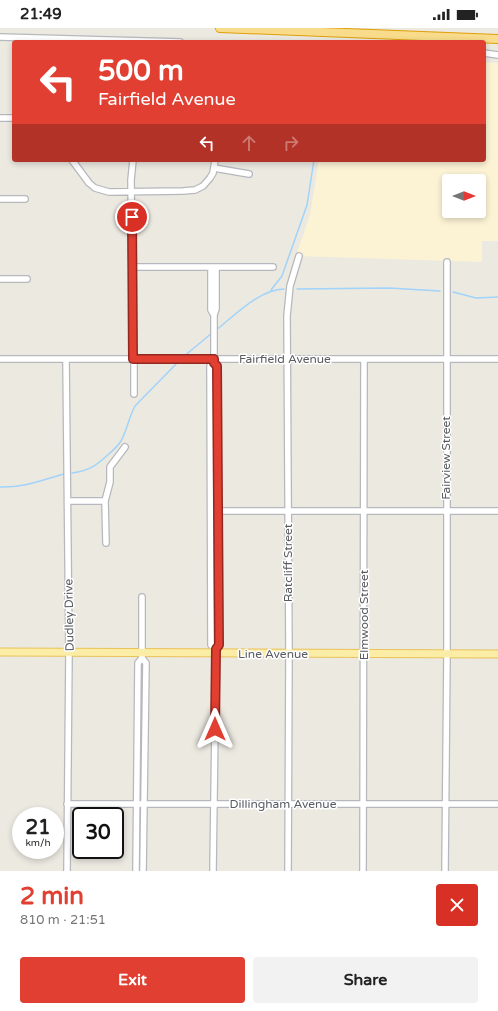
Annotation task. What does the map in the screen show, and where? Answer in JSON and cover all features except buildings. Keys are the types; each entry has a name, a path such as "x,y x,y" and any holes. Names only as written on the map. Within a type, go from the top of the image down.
{"highway":[{"path":"220,28 458,36 498,40"}],"main road":[{"name":"Line Avenue","path":"0,652 69,652 142,655 216,651 289,654 498,654"}],"street":[{"path":"0,37 95,40"},
{"path":"486,53 498,55"},
{"path":"0,118 12,118"},
{"path":"73,162 85,179 95,188 109,192 195,190 207,182 212,176 215,162"},
{"path":"133,162 131,191 134,394"},
{"path":"214,168 249,174"},
{"path":"0,199 25,199"},
{"name":"Ratcliff Street","path":"288,871 288,305 290,286 300,256"},
{"name":"Fairview Street","path":"445,871 447,654 447,262"},
{"path":"132,267 273,267"},
{"path":"213,871 216,651 219,645 218,433 217,366 214,361 214,315 216,309 214,267"},
{"path":"0,279 27,279"},
{"name":"Fairfield Avenue","path":"0,359 188,359 214,361 287,359 498,359"},
{"name":"Dudley Drive","path":"66,359 69,652 67,871"},
{"name":"Elmwood Street","path":"363,871 364,359"},
{"path":"214,361 210,366 211,645 216,651"},
{"path":"210,433 218,433"},
{"path":"106,543 105,501 110,482 110,466 125,447"},
{"path":"68,501 105,501"},
{"path":"211,511 498,511"},
{"path":"211,583 219,583"},
{"path":"142,597 142,655 146,663 143,871"},
{"path":"136,871 138,663 142,655"},
{"name":"Dillingham Avenue","path":"67,804 498,804"}],"shaded area":[{"path":"486,62 498,63 498,241 482,241 482,262 296,256 310,215 319,162 486,162"}],"waterway":[{"path":"271,290 282,276 307,205 314,162"},
{"path":"297,289 389,288 440,291"},
{"path":"215,331 257,298 266,293 284,289"},
{"path":"453,292 476,298 498,297"},
{"path":"183,357 212,333"},
{"path":"72,473 84,471 93,466 117,446 123,437 135,406 179,361"},
{"path":"0,487 24,485 64,474"}],"route":[{"path":"132,217 133,359 214,359 214,363 217,366 219,645 216,649 215,729"}]}
